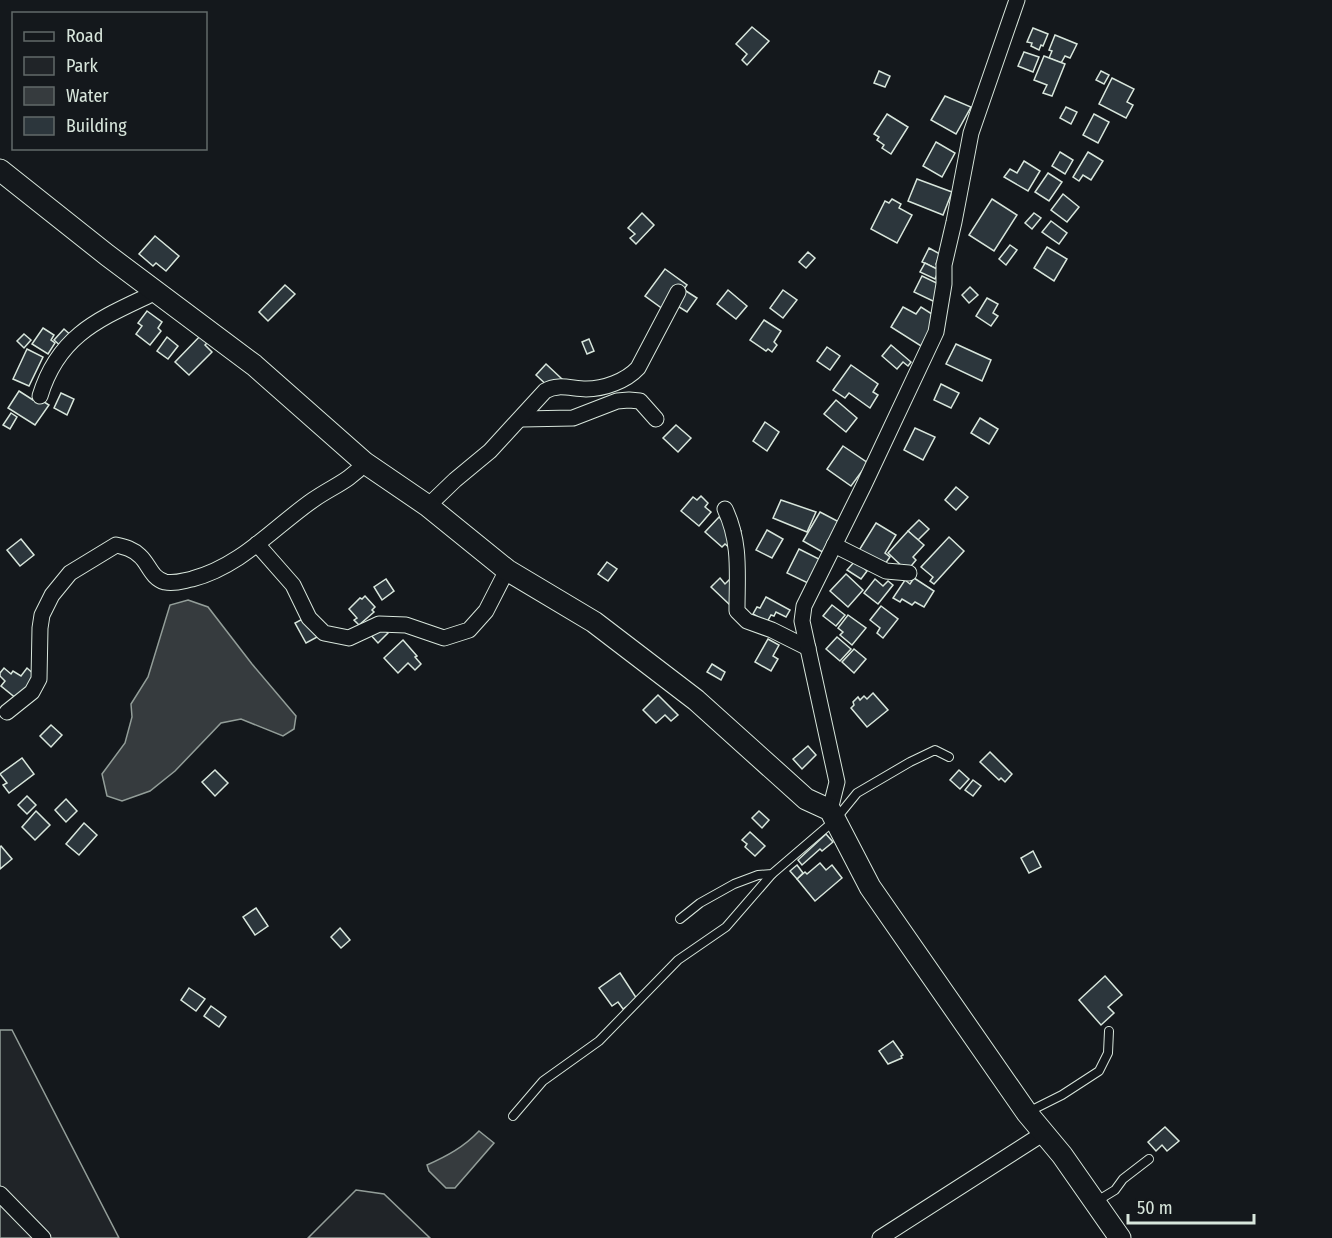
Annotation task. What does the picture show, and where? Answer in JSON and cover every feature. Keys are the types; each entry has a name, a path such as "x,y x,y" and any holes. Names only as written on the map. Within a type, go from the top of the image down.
{"street":[{"path":"833,815 837,782 802,621 804,606 936,332 944,284 944,265 971,133 1017,0"},
{"path":"0,170 254,365 365,463 428,506 507,570 594,622 696,700 806,799 833,815 870,887 1027,1113 1096,1202 1120,1238"},
{"path":"40,396 46,375 54,361 82,332 96,320 156,292"},
{"path":"428,506 454,480 490,451 522,419 545,391 553,387 589,389 609,385 632,374 638,368 678,292"},
{"path":"522,419 573,418 617,401 629,400 640,401 656,419"},
{"path":"7,712 32,693 39,679 42,615 52,595 70,573 116,545 129,548 141,557 152,573 162,581 175,583 201,576 242,556 314,499 352,477 365,463"},
{"path":"725,509 733,526 737,547 737,611 747,621 772,630 808,648"},
{"path":"257,544 293,585 309,618 324,633 349,638 379,624 406,625 444,638 469,630 486,611 507,570"},
{"path":"834,545 885,571 909,573"},
{"path":"880,1238 1044,1133"},
{"path":"0,1194 44,1238"}],"lane":[{"path":"513,1116 543,1082 599,1041 678,960 726,927 772,874 857,794 909,762 936,750 949,757"},
{"path":"680,919 700,903 734,884 758,874 772,874"},
{"path":"1027,1113 1062,1095 1099,1071 1108,1053 1109,1031"},
{"path":"1096,1202 1114,1190 1123,1179 1149,1159"}],"green space":[{"path":"0,1030 12,1030 119,1238 0,1238"},
{"path":"356,1190 384,1194 430,1238 308,1238"}],"water":[{"path":"188,600 208,607 296,716 294,729 283,736 241,719 221,723 175,771 150,791 122,801 107,796 102,774 125,743 132,717 131,704 148,677 170,605"},
{"path":"479,1131 494,1143 455,1188 446,1188 429,1171 427,1165 455,1151"}],"building":[{"path":"752,27 769,41 747,65 742,60 747,54 736,44"},
{"path":"1033,28 1048,34 1039,50 1031,46 1032,43 1027,42"},
{"path":"1055,35 1077,44 1070,58 1065,56 1061,63 1049,58 1052,51 1049,50"},
{"path":"1024,52 1039,57 1033,72 1018,66"},
{"path":"1044,56 1065,64 1052,96 1043,93 1047,85 1034,80"},
{"path":"879,71 890,76 885,87 874,83"},
{"path":"1101,71 1109,75 1104,84 1096,80"},
{"path":"1112,78 1134,89 1127,102 1133,105 1126,118 1099,104"},
{"path":"945,96 971,107 956,134 931,120"},
{"path":"1066,107 1077,112 1071,124 1060,118"},
{"path":"887,114 908,127 891,154 882,148 884,145 877,140 879,137 874,134"},
{"path":"1094,114 1109,122 1098,143 1083,135"},
{"path":"936,142 955,153 942,177 923,166"},
{"path":"1060,152 1073,160 1065,174 1052,166"},
{"path":"1088,152 1103,161 1091,180 1083,175 1079,181 1073,177"},
{"path":"1024,161 1040,171 1028,191 1004,177 1010,169 1017,173"},
{"path":"1048,173 1062,182 1049,201 1035,192"},
{"path":"917,179 952,192 943,215 908,201"},
{"path":"1063,194 1079,207 1067,222 1051,210"},
{"path":"892,199 901,204 899,208 912,215 897,243 871,229 885,201 889,203"},
{"path":"992,199 1017,215 994,251 969,235"},
{"path":"642,213 654,225 636,244 630,238 635,234 628,228"},
{"path":"1034,213 1041,218 1032,229 1025,223"},
{"path":"1051,221 1067,233 1059,244 1042,232"},
{"path":"155,236 179,256 166,271 156,263 153,266 139,254"},
{"path":"1010,245 1017,250 1006,265 999,259"},
{"path":"1047,247 1067,259 1054,281 1034,268"},
{"path":"929,248 940,254 936,264 941,266 939,270 922,262"},
{"path":"808,252 815,258 806,268 799,262"},
{"path":"925,263 939,270 935,279 920,272"},
{"path":"665,269 687,285 667,312 645,296"},
{"path":"922,276 943,286 935,302 914,292"},
{"path":"285,285 295,294 268,321 259,312"},
{"path":"970,287 978,295 969,303 962,295"},
{"path":"728,290 747,306 736,319 717,304"},
{"path":"783,290 797,300 783,318 770,308"},
{"path":"686,291 697,298 687,312 676,305"},
{"path":"987,298 998,304 993,313 998,316 991,326 976,316"},
{"path":"903,307 916,314 921,307 935,316 934,326 921,346 891,327"},
{"path":"147,311 162,322 158,328 161,331 150,345 136,334 142,326 138,323"},
{"path":"764,320 781,331 774,342 777,345 772,352 768,349 766,351 750,340"},
{"path":"43,328 54,335 51,340 55,343 48,354 32,344"},
{"path":"64,329 74,338 64,349 54,340"},
{"path":"203,333 210,340 205,345 212,352 189,375 175,362"},
{"path":"24,334 31,340 24,348 17,341"},
{"path":"167,337 178,346 168,359 157,351"},
{"path":"589,339 594,351 587,354 582,342"},
{"path":"956,344 991,360 982,381 946,364"},
{"path":"891,345 911,362 908,366 903,362 897,369 882,356"},
{"path":"827,347 840,356 830,370 817,361"},
{"path":"27,349 43,357 29,386 13,379"},
{"path":"546,364 562,379 552,390 536,375"},
{"path":"851,365 878,384 873,392 878,395 870,408 849,393 845,398 833,390"},
{"path":"941,384 959,393 951,408 934,400"},
{"path":"19,391 33,400 36,397 49,405 35,425 8,408"},
{"path":"61,393 74,399 67,415 54,408"},
{"path":"836,400 857,418 846,432 824,414"},
{"path":"11,413 17,417 10,429 3,425"},
{"path":"980,418 998,429 989,444 971,433"},
{"path":"765,422 779,432 767,451 753,441"},
{"path":"676,425 691,438 678,452 663,438"},
{"path":"915,428 935,437 923,460 904,450"},
{"path":"843,446 868,463 851,486 827,469"},
{"path":"956,487 968,497 956,510 945,500"},
{"path":"701,496 708,503 705,507 711,512 699,526 681,511 693,497 697,500"},
{"path":"781,500 816,512 807,532 773,518"},
{"path":"820,512 843,524 826,554 803,541"},
{"path":"719,517 723,521 727,518 741,531 731,549 725,544 722,547 705,532"},
{"path":"919,520 929,529 918,540 908,531"},
{"path":"876,523 896,535 885,553 890,557 883,567 858,552"},
{"path":"767,530 783,539 772,558 756,550"},
{"path":"908,531 924,545 913,557 916,560 907,571 888,553"},
{"path":"949,537 964,551 934,584 930,581 933,577 921,567"},
{"path":"21,539 34,555 20,566 7,550"},
{"path":"799,549 821,560 810,584 787,573"},
{"path":"855,561 867,571 861,579 847,570"},
{"path":"607,562 617,569 608,581 598,574"},
{"path":"846,574 863,590 848,607 830,591"},
{"path":"720,578 725,584 730,579 743,592 730,605 711,587"},
{"path":"914,578 934,591 924,607 915,602 912,605 902,599 900,602 893,598 905,580 910,584"},
{"path":"386,579 394,591 382,600 374,587"},
{"path":"875,579 883,586 888,581 893,585 878,604 864,593"},
{"path":"365,596 375,607 372,610 374,612 359,625 354,620 357,618 349,609"},
{"path":"766,597 790,610 786,617 776,612 767,622 753,614 757,607 760,608"},
{"path":"832,605 845,615 836,626 823,616"},
{"path":"881,606 898,619 883,638 877,633 880,628 870,620"},
{"path":"310,615 321,635 306,643 295,623"},
{"path":"848,615 866,628 852,645 840,635 843,632 838,628"},
{"path":"379,624 388,633 378,643 369,633"},
{"path":"837,637 851,649 840,661 826,649"},
{"path":"768,639 779,645 773,656 778,659 771,671 755,662"},
{"path":"403,640 421,664 415,670 408,663 398,673 384,658"},
{"path":"854,649 866,659 854,673 842,662"},
{"path":"712,664 725,672 721,680 707,672"},
{"path":"4,668 11,674 13,671 21,676 27,668 36,676 17,699 1,686 5,681 0,673"},
{"path":"873,693 888,710 867,727 851,708 858,697 860,700 864,696 867,699"},
{"path":"658,695 678,715 671,721 665,715 656,723 643,710"},
{"path":"51,725 62,735 51,747 40,736"},
{"path":"808,746 816,755 802,769 793,759"},
{"path":"990,752 1012,774 1005,782 1001,778 999,780 980,762"},
{"path":"22,758 34,774 9,793 3,785 7,783 0,774"},
{"path":"215,770 228,783 215,796 202,782"},
{"path":"959,770 969,779 960,789 950,780"},
{"path":"973,780 981,786 973,796 965,790"},
{"path":"27,796 36,805 27,814 18,805"},
{"path":"66,799 77,811 66,822 55,810"},
{"path":"36,811 50,825 35,840 22,827"},
{"path":"759,811 769,820 762,828 752,818"},
{"path":"84,823 97,835 79,855 66,844"},
{"path":"750,832 765,846 755,856 745,847 747,844 742,840"},
{"path":"826,834 833,842 822,851 820,849 802,865 798,860"},
{"path":"0,847 12,859 0,869"},
{"path":"1033,851 1041,867 1029,873 1021,858"},
{"path":"820,863 826,870 832,865 842,878 815,901 797,879"},
{"path":"797,865 803,873 797,879 790,871"},
{"path":"256,908 268,926 255,935 243,917"},
{"path":"340,928 350,940 341,948 331,937"},
{"path":"620,973 637,999 623,1009 618,1002 612,1006 599,988"},
{"path":"1105,976 1122,995 1108,1007 1114,1013 1101,1025 1079,1000"},
{"path":"189,988 205,999 196,1011 181,1000"},
{"path":"211,1006 226,1017 219,1027 204,1016"},
{"path":"893,1041 903,1055 902,1058 888,1064 879,1051"},
{"path":"1165,1127 1179,1141 1167,1151 1162,1145 1156,1151 1148,1142"}]}
